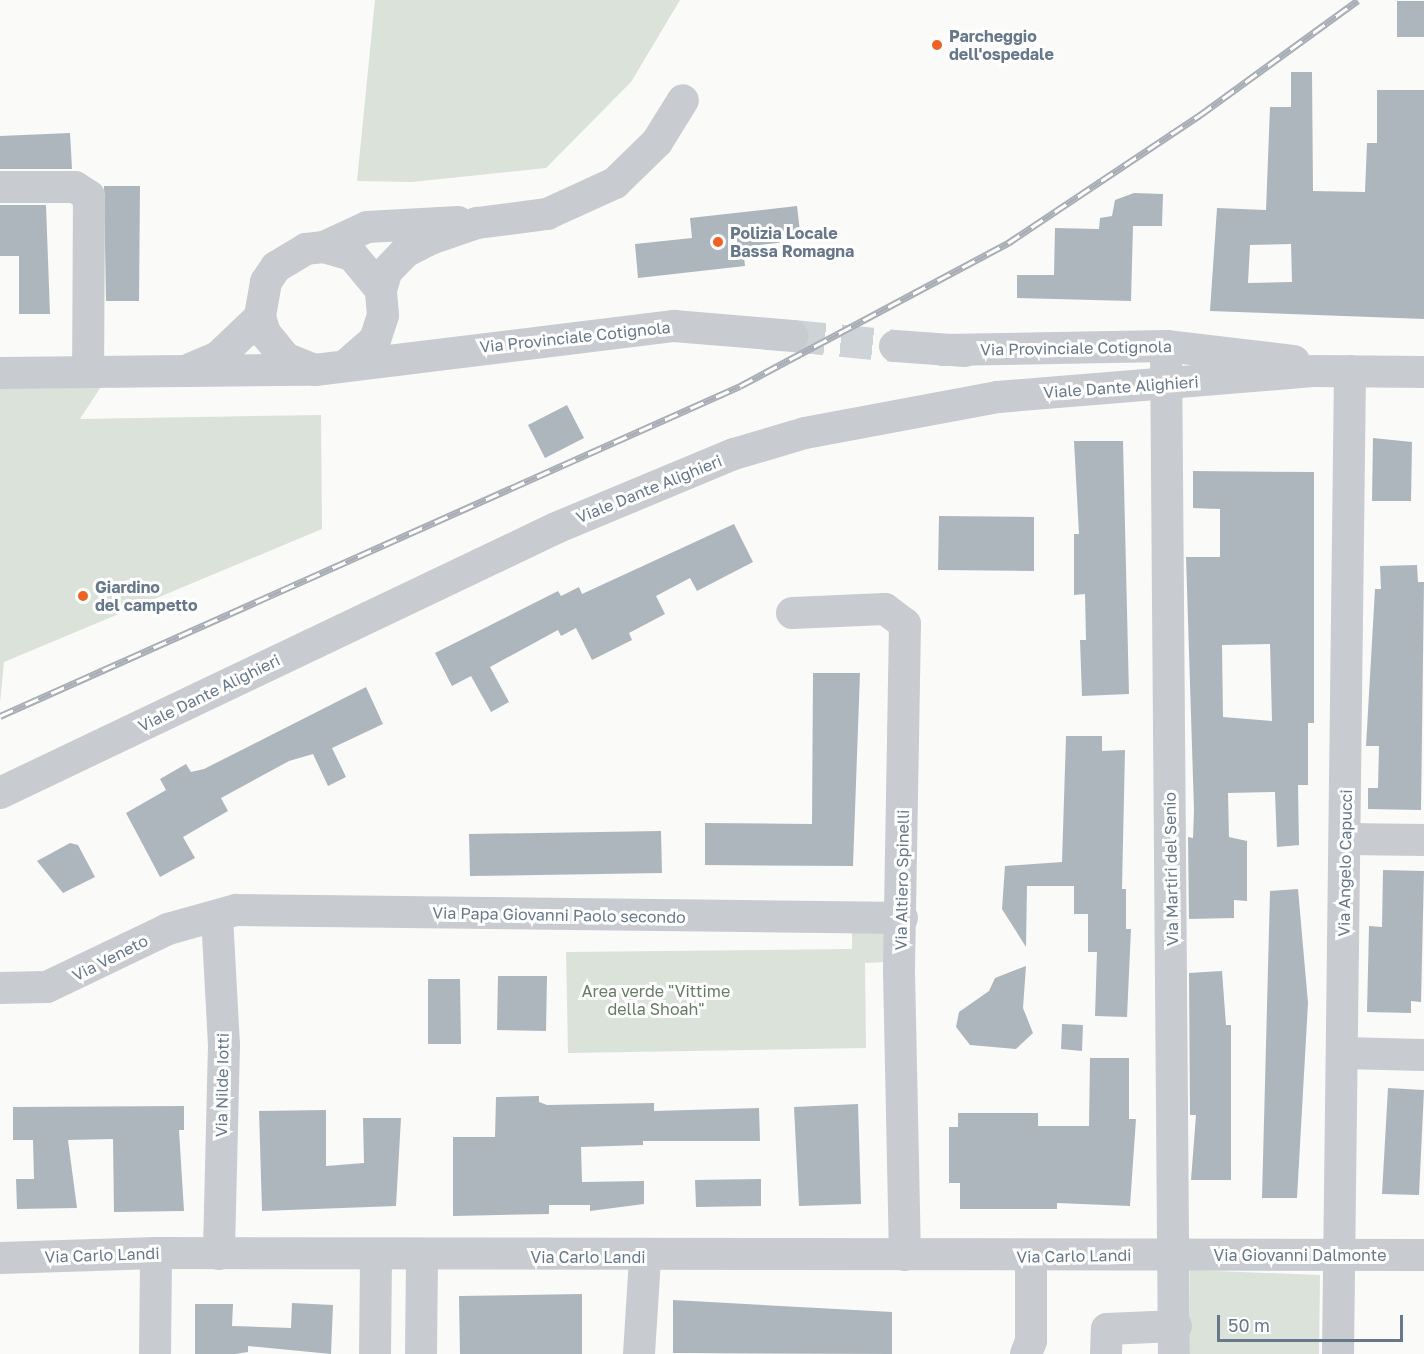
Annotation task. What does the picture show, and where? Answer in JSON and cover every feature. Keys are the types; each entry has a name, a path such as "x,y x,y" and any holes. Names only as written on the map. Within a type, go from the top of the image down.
{"street":[{"path":"315,370 285,358 264,333 260,317 266,282 276,267 290,256 324,247 366,227 423,221 477,224 547,214 615,183 657,142 683,100"},
{"path":"0,187 75,187 90,202 88,372"},
{"path":"429,352 381,327 381,290 386,272 405,252 477,224"},
{"path":"324,247 359,259 381,290"},
{"path":"0,373 183,372 218,357 260,317"},
{"name":"Via Provinciale Cotignola","path":"183,372 315,370 429,352 674,326 793,336"},
{"name":"Via Provinciale Cotignola","path":"346,365 367,350 381,327"},
{"path":"1127,384 1132,345"},
{"name":"Via Provinciale Cotignola","path":"943,350 1166,345 1297,361 1313,372"},
{"name":"Via Martiri del Senio","path":"1166,345 1175,1340"},
{"name":"Via Provinciale Cotignola","path":"895,346 1100,361 1113,369 1127,384"},
{"name":"Via Angelo Capucci","path":"1338,1354 1350,371"},
{"name":"Viale Dante Alighieri","path":"0,793 679,473 805,433 998,397 1127,384 1165,384 1313,372 1424,372"},
{"name":"Via Altiero Spinelli","path":"792,613 885,609 905,624 902,918 905,1256"},
{"path":"1346,839 1424,840"},
{"name":"Via Papa Giovanni Paolo secondo","path":"217,916 237,910 902,918"},
{"name":"Via Veneto","path":"0,988 47,987 168,929 217,916"},
{"name":"Via Nilde Iotti","path":"217,916 224,1045 219,1254"},
{"path":"1342,1053 1424,1055"},
{"path":"155,1354 156,1253"},
{"name":"Via Carlo Landi","path":"0,1258 156,1253 645,1258 1176,1255"},
{"path":"375,1354 376,1255"},
{"name":"Via Giovanni Dalmonte","path":"1176,1255 1424,1256"},
{"path":"421,1354 422,1256"},
{"path":"1026,1354 1030,1341 1031,1257"},
{"path":"639,1354 645,1258"},
{"path":"1106,1354 1107,1329 1175,1340"}],"green space":[{"path":"375,0 680,0 631,82 546,168 412,182 357,181"},
{"name":"Giardino del campetto","path":"104,382 80,419 321,415 322,529 4,662 0,703 0,384"},
{"name":"Area verde \"Vittime della Shoah\"","path":"852,928 884,929 885,962 865,963 866,1048 568,1053 566,952 852,949"},
{"path":"1190,1270 1320,1275 1319,1354 1190,1354"}],"building":[{"path":"1397,1 1424,1 1424,37 1397,37"},
{"path":"1291,72 1312,72 1313,191 1365,192 1367,143 1377,143 1377,90 1424,90 1424,319 1210,311 1217,208 1266,210 1270,107 1291,107","holes":["1291,244 1292,282 1248,283 1250,245"]},
{"path":"70,133 72,169 0,169 0,136"},
{"path":"104,186 140,186 139,301 106,301"},
{"path":"1134,193 1163,194 1162,226 1133,226 1131,301 1017,298 1017,275 1054,275 1055,228 1099,229 1100,218 1112,216 1115,200"},
{"path":"0,205 46,205 50,314 19,314 19,256 0,256"},
{"name":"Polizia Locale Bassa Romagna","path":"797,206 801,240 743,247 745,266 638,278 635,244 692,238 690,218"},
{"path":"567,405 584,438 545,458 528,425"},
{"path":"1373,438 1412,442 1411,501 1372,501"},
{"path":"1074,441 1123,441 1129,694 1082,696 1080,640 1086,640 1085,594 1074,595 1074,534 1079,534"},
{"path":"1193,471 1314,472 1314,723 1308,723 1308,785 1298,785 1299,845 1277,847 1275,792 1228,793 1229,837 1247,841 1247,901 1234,900 1234,918 1189,919 1188,837 1193,838 1194,810 1186,557 1220,557 1220,509 1193,508","holes":["1270,644 1272,721 1223,717 1222,645"]},
{"path":"939,516 1034,517 1034,571 938,570"},
{"path":"734,524 753,562 697,591 690,578 656,596 665,614 629,633 632,640 592,660 576,628 561,636 558,630 490,667 509,702 491,712 471,676 452,686 435,653 558,591 561,596 579,587 582,594"},
{"path":"1417,565 1418,582 1424,582 1421,810 1368,809 1368,788 1378,788 1379,746 1366,746 1375,589 1381,589 1380,566"},
{"path":"813,673 860,673 853,866 705,865 705,823 812,824"},
{"path":"366,687 383,724 332,748 346,777 328,786 313,754 289,761 221,798 228,811 183,837 195,858 160,877 126,813 166,790 160,779 186,764 191,772 204,769"},
{"path":"1066,736 1102,736 1102,751 1125,750 1122,889 1126,889 1126,929 1131,929 1127,1017 1095,1016 1097,952 1088,952 1088,914 1074,914 1074,886 1027,886 1026,947 1002,909 1005,866 1062,862"},
{"path":"661,831 662,873 470,876 469,834"},
{"path":"70,843 78,845 95,877 63,893 37,861"},
{"path":"1383,870 1424,871 1421,1002 1411,1001 1411,1013 1367,1012 1369,926 1382,927"},
{"path":"1298,889 1308,1003 1297,1198 1262,1198 1270,891"},
{"path":"1026,966 1023,1008 1033,1033 1016,1049 970,1045 956,1027 959,1012 989,991 995,978"},
{"path":"1222,971 1226,1025 1231,1025 1231,1180 1191,1180 1196,1115 1190,1115 1189,973"},
{"path":"498,976 547,976 546,1031 497,1030"},
{"path":"428,979 460,979 461,1044 428,1044"},
{"path":"1062,1024 1083,1025 1082,1051 1061,1049"},
{"path":"1090,1058 1129,1058 1129,1119 1136,1119 1130,1206 1057,1203 1057,1209 960,1209 960,1183 949,1183 949,1127 958,1127 958,1113 1038,1113 1038,1126 1089,1126"},
{"path":"1388,1088 1424,1090 1419,1195 1382,1194"},
{"path":"539,1096 539,1102 547,1105 654,1103 654,1111 759,1108 760,1141 643,1141 643,1145 581,1147 582,1182 644,1181 644,1204 590,1211 590,1205 549,1205 549,1214 453,1216 453,1137 495,1137 496,1097"},
{"path":"858,1104 861,1204 799,1206 794,1107"},
{"path":"184,1106 184,1130 179,1130 184,1211 114,1212 113,1139 68,1140 77,1208 17,1209 16,1179 34,1179 33,1140 13,1140 13,1107"},
{"path":"326,1110 326,1166 364,1163 363,1118 401,1118 396,1206 262,1211 259,1111"},
{"path":"761,1179 761,1206 696,1207 695,1180"},
{"path":"582,1294 582,1354 460,1354 459,1296"},
{"path":"673,1300 892,1312 892,1354 673,1353"},
{"path":"292,1303 333,1305 331,1354 248,1346 248,1352 235,1354 195,1354 195,1304 233,1304 232,1326 291,1328"}],"tunnel":[{"path":"793,336 895,346"}],"railway":[{"path":"0,716 740,386 1008,243 1200,115 1358,0"}],"place":[{"name":"Parcheggio dell'ospedale","path":"937,45"},
{"name":"Polizia Locale Bassa Romagna","path":"718,242"},
{"name":"Giardino del campetto","path":"83,596"}]}
